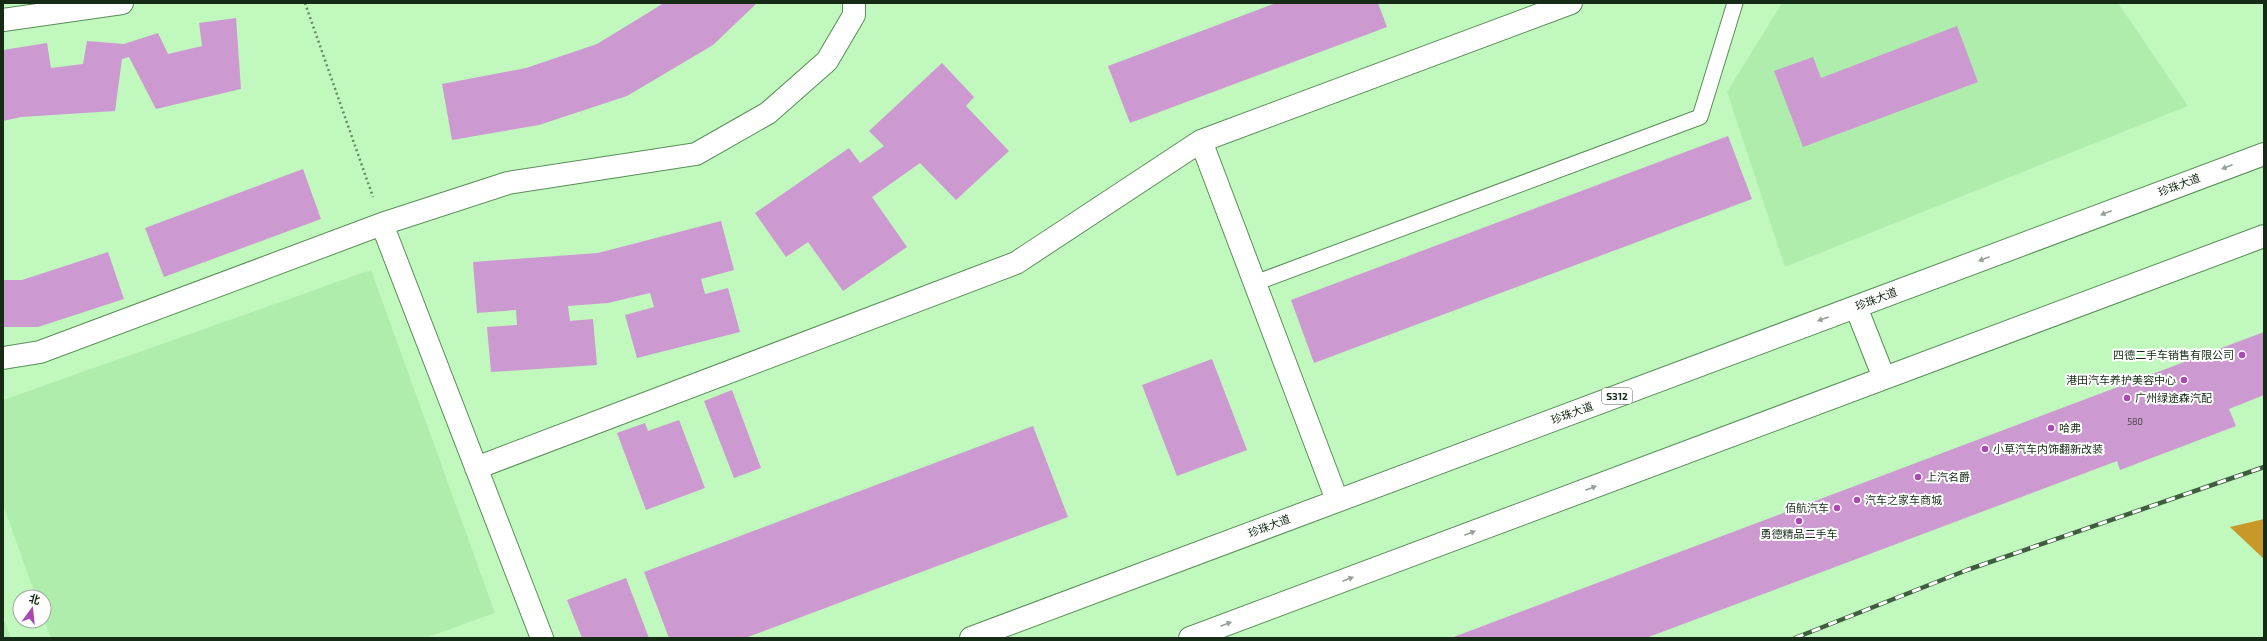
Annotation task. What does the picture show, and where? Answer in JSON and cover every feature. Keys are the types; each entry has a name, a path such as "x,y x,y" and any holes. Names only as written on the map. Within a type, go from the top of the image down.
{"street":[{"path":"3,20 122,3"},
{"path":"3,358 40,352 382,224 508,183 696,154 768,113 828,61 854,15 854,3"},
{"path":"476,468 1016,264 1201,141 1572,3"},
{"path":"1201,141 1337,500"},
{"name":"珍珠大道","path":"971,638 2264,154"},
{"path":"382,224 542,638"},
{"path":"1190,638 2264,236"},
{"path":"1856,307 1884,378"}],"lane":[{"path":"1255,283 1700,117 1735,3"}],"path":[{"path":"305,3 382,224"}],"shaded area":[{"path":"1782,3 2118,3 2188,106 1785,267 1727,92"},
{"path":"371,270 495,613 425,638 51,638 48,629 52,629 52,589 33,589 3,505 3,400"},
{"path":"2264,519 2264,559 2230,527"},
{"path":"3,618 11,638 3,638"}],"building":[{"path":"664,3 757,3 713,45 627,96 539,125 452,140 442,84 526,68 597,44"},
{"path":"1276,3 1378,3 1387,27 1130,123 1108,66"},
{"path":"236,18 241,89 156,109 129,57 122,59 115,111 21,117 3,121 3,50 47,43 51,68 83,64 87,41 124,44 158,33 168,54 202,46 199,23"},
{"path":"1957,26 1978,82 1803,147 1774,71 1813,57 1821,78"},
{"path":"942,63 974,97 966,106 1009,151 956,200 920,163 872,197 907,247 843,291 808,242 786,257 755,213 849,148 860,163 884,146 869,131"},
{"path":"1728,136 1752,199 1314,363 1291,300"},
{"path":"303,169 321,219 164,277 145,228"},
{"path":"721,221 734,270 701,279 705,294 728,288 740,332 637,358 625,315 654,307 650,293 608,303 568,306 570,321 593,319 597,365 491,372 487,327 517,325 516,310 477,313 473,262 598,253"},
{"path":"108,252 124,299 38,327 3,327 3,280 22,280"},
{"path":"2264,332 2264,395 2229,409 2236,426 2120,470 2117,461 1646,638 1451,638"},
{"path":"1212,359 1247,450 1177,476 1142,385"},
{"path":"732,390 761,468 734,478 704,401"},
{"path":"679,420 705,488 646,510 617,433 645,423 648,431"},
{"path":"1033,426 1068,517 745,638 669,638 644,572"},
{"path":"626,578 649,638 582,638 567,600"}],"railway":[{"path":"1795,638 1967,570 2264,467"}],"place":[{"name":"四德二手车销售有限公司","path":"2242,355"},
{"name":"港田汽车养护美容中心","path":"2184,380"},
{"name":"广州绿途森汽配","path":"2127,398"},
{"name":"哈弗","path":"2051,428"},
{"name":"小草汽车内饰翻新改装","path":"1985,449"},
{"name":"上汽名爵","path":"1918,477"},
{"name":"汽车之家车商城","path":"1857,500"},
{"name":"佰航汽车","path":"1837,508"},
{"name":"勇德精品二手车","path":"1799,521"}]}
